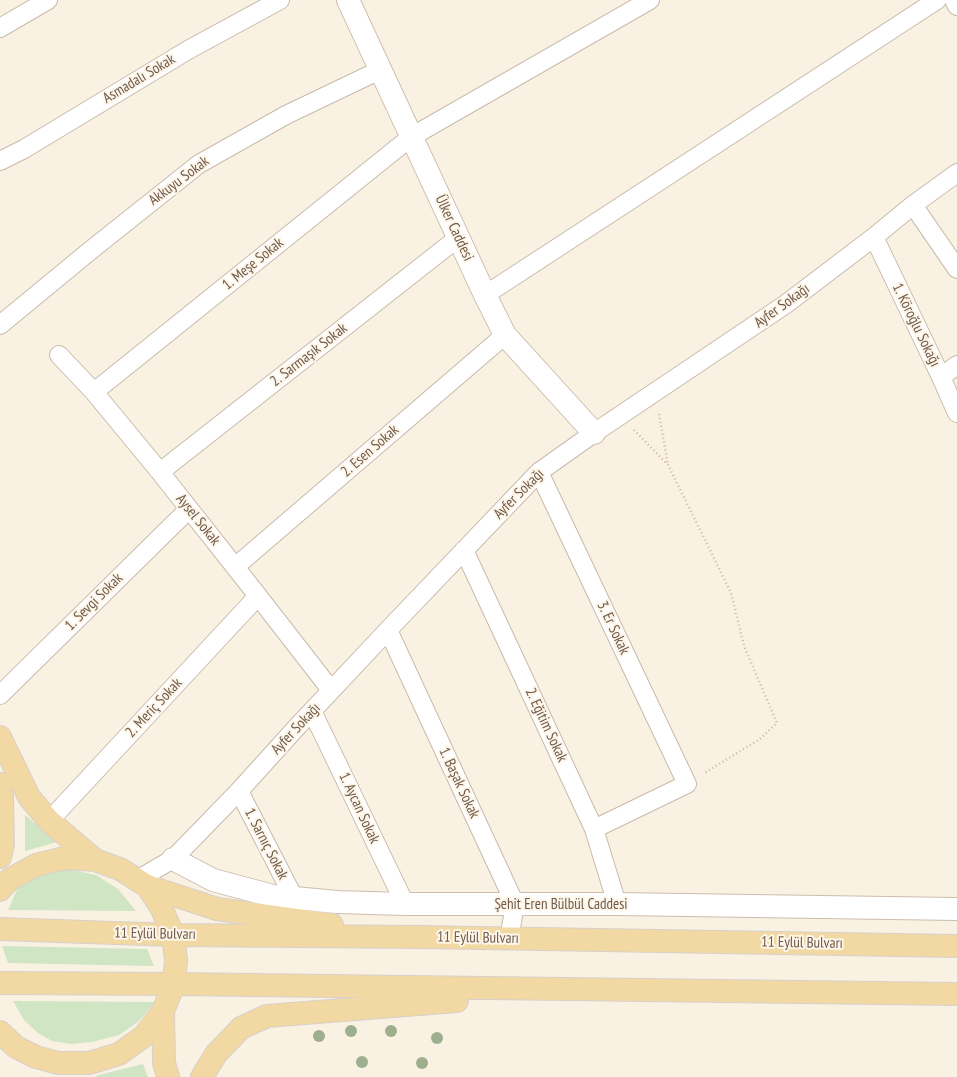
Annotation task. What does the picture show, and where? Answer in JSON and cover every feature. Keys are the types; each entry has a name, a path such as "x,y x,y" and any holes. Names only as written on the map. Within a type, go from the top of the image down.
{"main road":[{"name":"Ülker Caddesi","path":"348,0 505,335 594,433"},
{"path":"0,737 29,797 49,820 95,860"},
{"path":"0,784 2,796 3,844 0,857"},
{"path":"0,890 9,880 36,865 65,858 95,860 120,869 142,883 218,909 420,937"},
{"name":"Şehit Eren Bülbül Caddesi","path":"172,859 213,880 274,896 337,902 405,904 617,904 957,909"},
{"path":"0,1032 8,1044 36,1057 58,1063 89,1063 119,1054 144,1036 163,1011 174,984 176,960 173,935 161,907 142,883"},
{"name":"11 Eylül Bulvarı","path":"0,929 173,935 420,937 957,946"},
{"path":"0,983 957,994"},
{"path":"202,1077 216,1054 241,1028 267,1016 351,1008 607,990"},
{"path":"163,1011 164,1063 168,1077"},
{"path":"58,1063 80,1077"}],"street":[{"path":"0,28 48,0"},
{"name":"Asmadalı Sokak","path":"0,162 188,50 280,0"},
{"name":"1. Meşe Sokak","path":"94,392 411,137 650,0"},
{"path":"485,295 936,0"},
{"path":"954,0 957,6"},
{"name":"Akkuyu Sokak","path":"0,325 91,250 200,164 286,115 380,70"},
{"name":"Ayfer Sokağı","path":"142,883 172,859 239,791 331,690 539,472 594,433 786,304 874,237 913,205 957,173"},
{"path":"913,205 957,269"},
{"name":"2. Sarmaşık Sokak","path":"160,472 459,237"},
{"name":"1. Köroğlu Sokağı","path":"874,237 957,413"},
{"name":"2. Esen Sokak","path":"235,567 505,335"},
{"name":"Aysel Sokak","path":"59,355 94,392 160,472 331,690"},
{"path":"941,377 957,364"},
{"name":"3. Er Sokak","path":"539,472 687,784"},
{"name":"1. Sevgi Sokak","path":"0,695 189,509"},
{"name":"2. Eğitim Sokak","path":"464,550 594,829 617,904"},
{"name":"2. Meriç Sokak","path":"49,820 258,596"},
{"name":"1. Başak Sokak","path":"388,630 515,904"},
{"name":"1. Aycan Sokak","path":"312,711 405,904"},
{"path":"594,829 687,784"},
{"name":"1. Sarnıç Sokak","path":"239,791 294,898"},
{"path":"509,939 515,904"}],"path":[{"path":"655,392 668,465 731,593 744,646 777,723 760,739 687,784"},
{"path":"620,416 668,465"}],"green space":[{"path":"25,815 57,842 25,851"},
{"path":"68,869 96,875 118,889 136,911 8,910 19,885 40,872"},
{"path":"2,946 147,949 154,966 8,963"},
{"path":"13,1001 155,1002 138,1022 119,1035 92,1042 71,1044 52,1041 38,1033 24,1020"},
{"path":"143,1064 148,1077 95,1076"}]}
